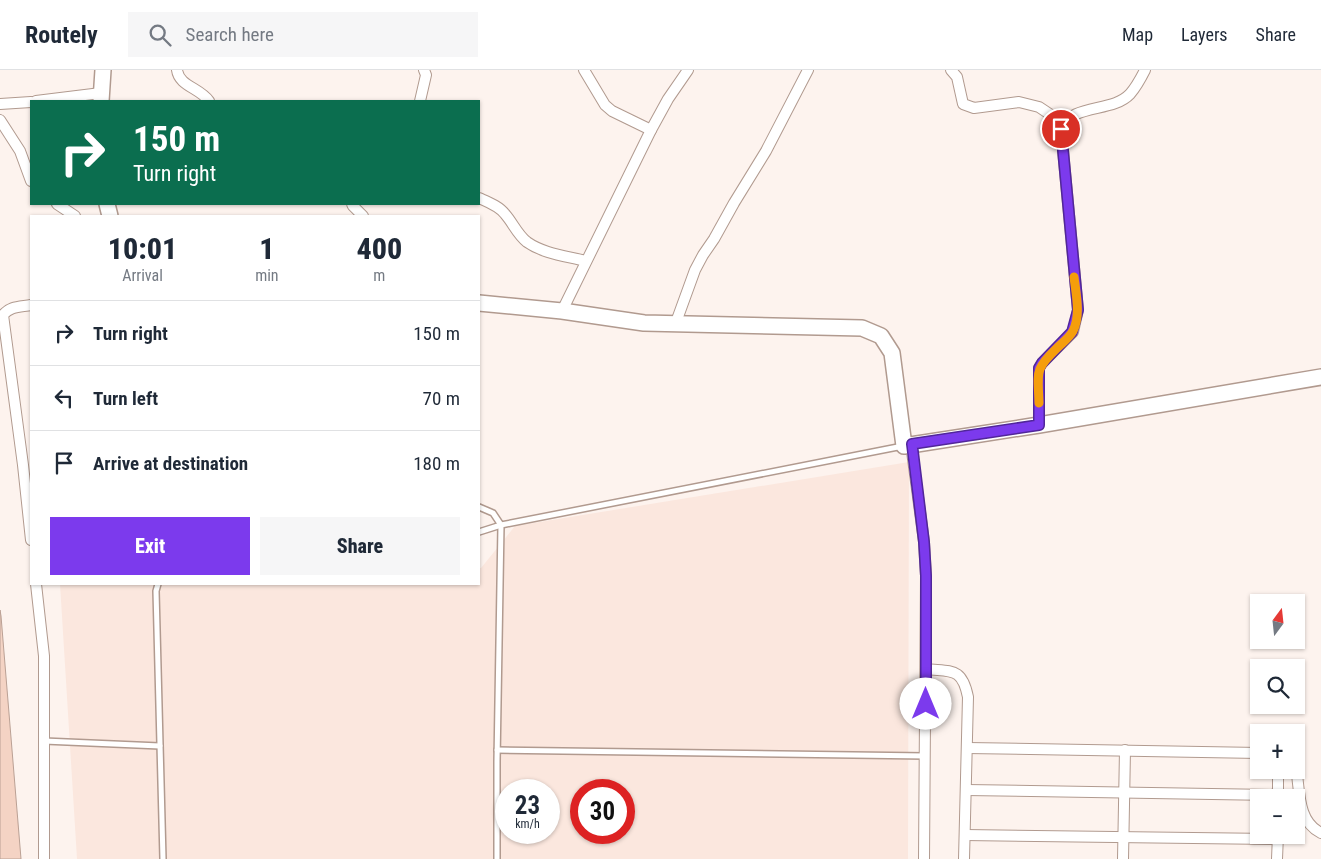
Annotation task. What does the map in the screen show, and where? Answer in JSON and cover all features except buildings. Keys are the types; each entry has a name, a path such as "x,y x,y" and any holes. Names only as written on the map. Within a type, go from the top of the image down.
{"street":[{"path":"52,100 101,97 103,70"},
{"path":"177,70 182,81 200,91 208,100"},
{"path":"420,100 426,75 424,70"},
{"path":"584,70 605,105 612,111 651,130"},
{"path":"562,312 651,130 668,98 688,70"},
{"path":"675,325 695,270 766,151 808,70"},
{"path":"951,70 957,77 963,104 968,107 974,108 1019,102 1039,107 1063,122"},
{"path":"1039,425 1039,368 1072,332 1078,310 1060,137 1063,122 1072,116 1115,103 1129,95 1145,70"},
{"path":"0,104 30,102"},
{"path":"0,120 20,151 30,177"},
{"path":"480,198 499,208 506,214 522,237 529,243 553,254 586,260"},
{"path":"58,205 74,215"},
{"path":"352,205 362,215"},
{"path":"480,303 644,323 862,328 881,336 892,354 924,542 926,576 924,859"},
{"path":"30,305 14,307 7,310 3,315 30,531"},
{"path":"908,445 1039,425 1321,377"},
{"path":"36,585 44,656 44,859"},
{"path":"926,669 961,675 968,697 964,859"},
{"path":"967,748 1250,753"},
{"path":"1124,859 1125,750"},
{"path":"1298,779 1303,815 1313,829 1321,833"},
{"path":"966,790 1250,795"},
{"path":"965,835 1250,837"},
{"path":"1278,844 1278,859"}],"lane":[{"path":"480,532 501,524 908,445"},
{"path":"480,507 493,513 501,524 497,859"},
{"path":"158,585 156,591 163,859"},
{"path":"44,742 160,746"},
{"path":"497,750 926,756"}],"shaded area":[{"path":"909,462 908,859 77,859 60,585 480,585 480,568 515,526"},
{"path":"0,610 1,616 21,859 0,859"}],"slow traffic":[{"path":"1039,403 1039,368 1068,338 1076,324 1078,310 1074,277"}],"route":[{"path":"926,704 926,576 924,542 912,444 1039,425 1039,368 1068,338 1076,324 1078,310 1060,137 1061,129"}]}
